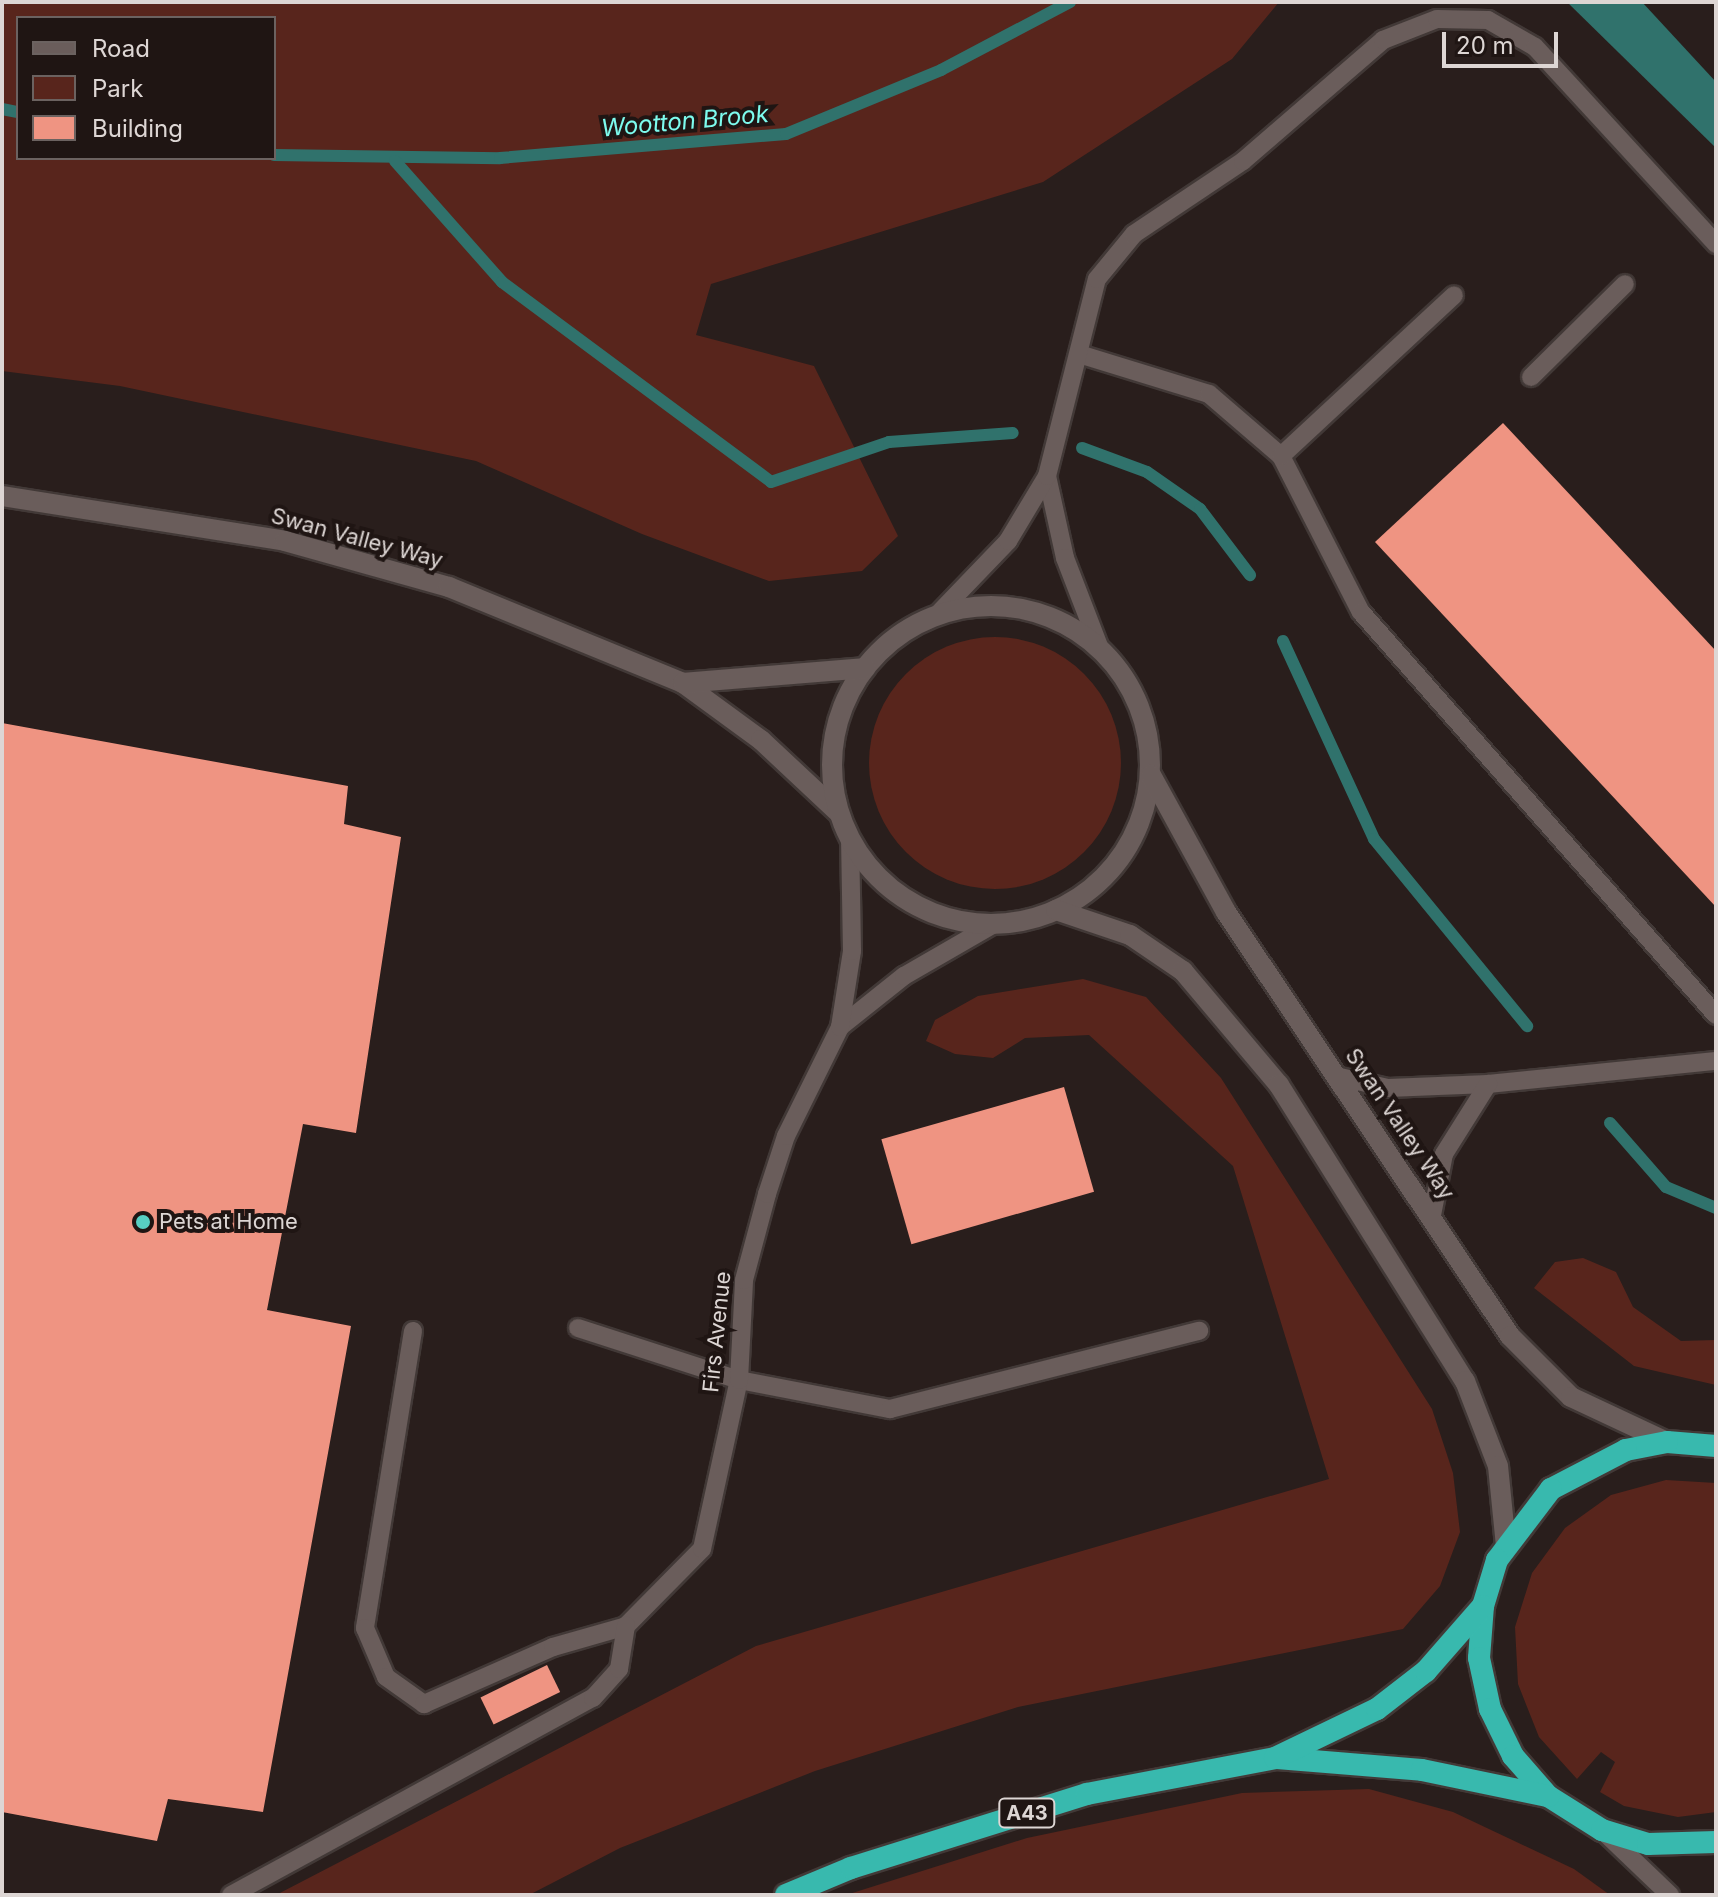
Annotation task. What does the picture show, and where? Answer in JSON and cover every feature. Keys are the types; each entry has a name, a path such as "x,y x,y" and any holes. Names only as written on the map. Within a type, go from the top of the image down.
{"highway":[{"path":"1716,1446 1667,1442 1586,1465 1551,1489 1506,1546 1483,1606 1479,1658 1490,1709 1513,1756 1548,1796 1602,1830 1648,1844 1716,1842"},
{"path":"1275,1758 1377,1709 1426,1671 1483,1606"},
{"path":"1275,1758 1422,1770 1548,1796"},
{"name":"A43","path":"786,1895 851,1868 1087,1794 1275,1758"}],"street":[{"name":"Swan Valley Way","path":"2,496 285,541 449,587 683,683 761,740 839,813"},
{"path":"981,605 1026,609 1069,625 1099,646 1132,688 1147,730 1151,775 1141,822 1118,863 1056,910 994,924 954,920 912,903 876,875 850,839 839,813 832,751 842,707 865,668 897,636 937,615 981,605"},
{"name":"Swan Valley Way","path":"683,683 865,668"},
{"name":"Swan Valley Way","path":"1151,775 1226,912 1340,1077 1510,1336 1571,1397 1667,1442"},
{"path":"1056,910 1130,935 1183,971 1279,1085 1465,1381 1498,1466 1506,1546"}],"lane":[{"path":"937,615 1008,541 1047,476 1097,279 1134,234 1243,161 1383,40 1437,19 1488,20 1535,47 1716,244"},
{"path":"1531,377 1625,284"},
{"path":"1281,456 1454,295"},
{"path":"1079,354 1209,394 1281,456 1361,612 1716,1015"},
{"path":"1047,476 1065,558 1099,646"},
{"name":"Firs Avenue","path":"626,1626 702,1549 739,1380 744,1280 786,1136 840,1027 852,951 850,839"},
{"name":"Firs Avenue","path":"840,1027 904,976 994,924"},
{"path":"1340,1077 1388,1088 1488,1084 1716,1061"},
{"path":"1432,1215 1444,1154 1488,1084"},
{"path":"578,1328 739,1380 890,1409 1199,1331"},
{"path":"231,1895 593,1698 619,1669 626,1626 553,1647 424,1704 386,1677 371,1655 365,1601 413,1331"},
{"path":"1602,1830 1670,1895"}],"green space":[{"path":"2,2 1279,2 1232,59 1043,182 711,284 696,335 814,366 898,536 862,571 769,581 642,534 476,461 120,386 2,371"},
{"path":"983,637 1007,637 1043,646 1075,665 1093,683 1116,726 1121,763 1119,788 1112,811 1093,843 1075,861 1032,884 1007,889 983,889 947,880 915,861 897,843 874,800 869,775 869,751 878,715 897,683 915,665 958,642"},
{"path":"1083,979 1146,997 1221,1078 1432,1409 1453,1473 1460,1532 1440,1586 1403,1629 1018,1707 815,1771 620,1848 529,1895 276,1895 756,1646 1329,1479 1233,1166 1089,1035 1025,1038 993,1058 955,1054 926,1041 935,1020 978,996"},
{"path":"1583,1258 1616,1272 1633,1307 1681,1341 1716,1340 1716,1385 1634,1366 1534,1288 1555,1262"},
{"path":"1666,1480 1716,1483 1716,1812 1678,1817 1624,1806 1600,1792 1615,1762 1601,1752 1577,1779 1539,1737 1518,1684 1515,1627 1532,1573 1565,1528 1611,1495"},
{"path":"1369,1789 1453,1812 1574,1869 1610,1895 846,1895 1027,1838 1242,1793"}],"water":[{"path":"1567,2 1642,2 1716,82 1716,148"}],"building":[{"path":"1503,423 1716,651 1716,907 1375,542"},
{"name":"Pets at Home","path":"2,723 348,786 344,824 401,837 356,1133 303,1124 267,1310 351,1326 263,1812 168,1799 157,1841 2,1812"},
{"path":"1064,1087 1094,1192 911,1244 881,1139"},
{"path":"547,1665 560,1692 494,1724 480,1697"}],"waterway":[{"name":"Wootton Brook","path":"276,155 500,158 786,134 941,70 1070,2"},
{"name":"Wootton Brook","path":"2,109 16,112"},
{"path":"395,161 502,282 771,482 889,442 1013,433"},
{"path":"1082,448 1147,472 1200,509 1250,575"},
{"path":"1283,641 1374,839 1527,1026"},
{"path":"1610,1123 1666,1187 1716,1208"}],"place":[{"name":"Pets at Home","path":"143,1222"}]}
